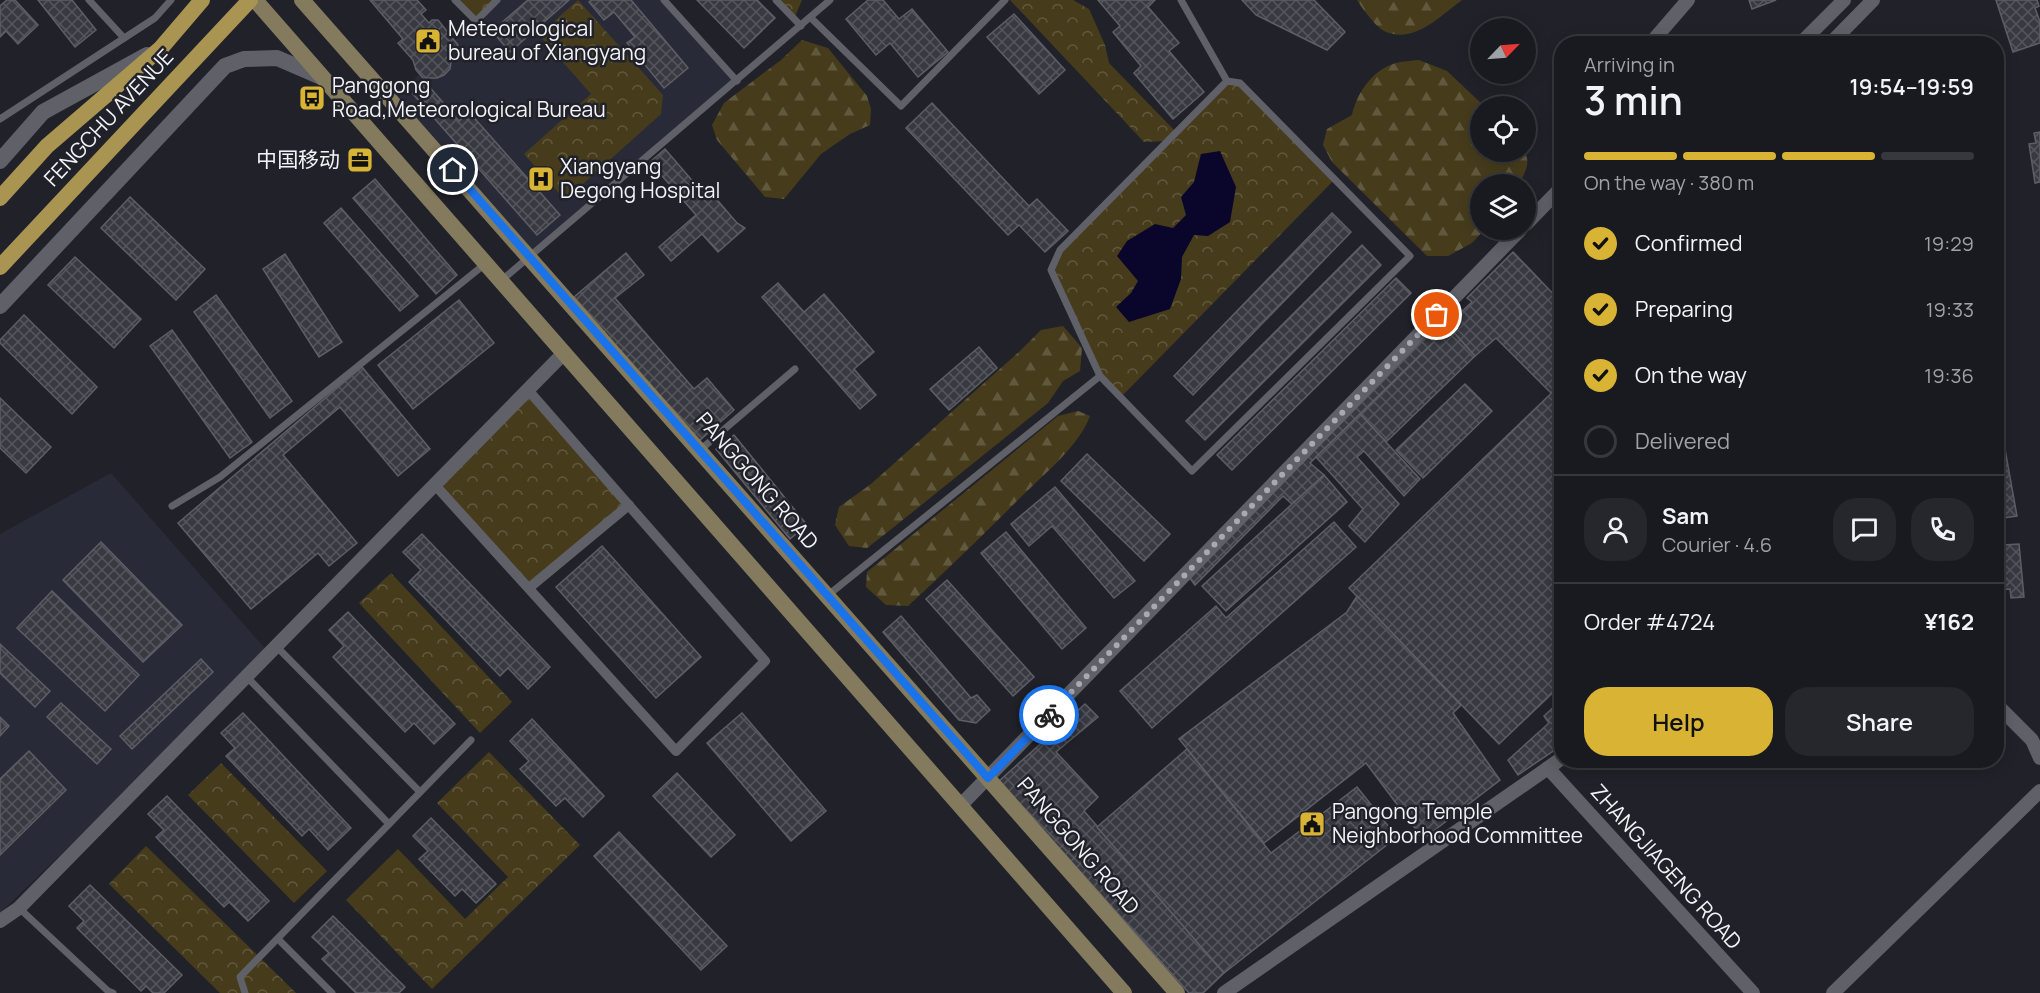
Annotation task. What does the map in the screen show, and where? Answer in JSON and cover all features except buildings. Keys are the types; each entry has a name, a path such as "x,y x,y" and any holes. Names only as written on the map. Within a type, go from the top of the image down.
{"main road":[{"name":"FENGCHU AVENUE","path":"0,198 48,147 161,48 202,0"},
{"name":"FENGCHU AVENUE","path":"0,267 250,0"},
{"path":"255,0 1124,993"},
{"name":"PANGGONG ROAD","path":"302,0 1177,993"}],"street":[{"path":"1657,36 1688,0"},
{"path":"1808,36 1844,0"},
{"path":"1838,36 1873,0"},
{"path":"0,161 43,112 161,48"},
{"path":"0,306 225,66 244,59 277,58 321,77"},
{"path":"1536,214 1554,195"},
{"path":"960,806 1510,240"},
{"path":"0,921 20,908 563,354"},
{"path":"435,485 676,751 765,661 528,390"},
{"path":"529,588 629,505"},
{"path":"2004,712 2032,740 2040,758"},
{"path":"1224,993 1554,764"},
{"name":"ZHANGJIAGENG ROAD","path":"1548,768 1753,993"},
{"path":"1833,993 2040,791"}],"lane":[{"path":"89,0 124,38"},
{"path":"0,118 155,18 171,0"},
{"path":"455,0 476,21 497,0"},
{"path":"664,0 736,81"},
{"path":"776,0 801,26"},
{"path":"500,282 830,0"},
{"path":"811,18 901,106 1005,0"},
{"path":"1181,0 1227,81"},
{"path":"1227,81 1240,83 1410,256 1192,471 1100,376 1051,270 1060,250 1227,81"},
{"path":"172,506 219,477 485,264"},
{"path":"700,450 795,369"},
{"path":"828,596 1100,376"},
{"path":"276,646 420,792"},
{"path":"246,676 389,824"},
{"path":"245,993 240,977 471,740"},
{"path":"20,908 108,991 113,993"},
{"path":"278,939 332,993"}],"shaded area":[{"name":"Xiangyang Degong Hospital","path":"497,0 664,0 737,81 530,257 391,101"},
{"path":"1220,151 1236,187 1230,222 1208,236 1194,235 1182,257 1181,279 1170,309 1129,322 1116,307 1131,293 1138,281 1117,256 1127,241 1155,224 1173,228 1186,215 1181,197 1194,182 1201,154"},
{"path":"111,473 269,653 0,913 0,534"}],"green space":[{"path":"455,0 497,0 476,21"},
{"path":"578,0 663,95 661,114 565,200 524,154 591,94 539,35"},
{"path":"776,0 802,0 794,19"},
{"path":"1010,0 1073,0 1089,9 1105,45 1109,63 1176,132 1227,81 1240,83 1335,179 1121,397 1100,376 1051,270 1060,250 1166,141 1144,142"},
{"path":"1357,0 1462,0 1426,27 1416,32 1395,34 1377,26"},
{"path":"802,40 828,48 867,96 871,109 870,125 850,134 821,154 784,199 765,197 717,140 712,125 724,103 781,60"},
{"path":"1419,60 1447,71 1473,96 1470,96 1470,162 1527,162 1523,174 1470,174 1470,240 1475,240 1448,256 1427,256 1332,162 1323,145 1327,129 1352,115 1367,83 1387,66"},
{"path":"1063,326 1082,348 1080,371 1063,381 1048,403 867,548 849,546 835,525 839,507 871,484 1041,330"},
{"path":"528,390 629,505 529,588 435,485"},
{"path":"1078,411 1090,416 1069,449 908,606 886,605 866,587 867,572 1058,416"},
{"path":"391,573 512,702 480,733 359,603"},
{"path":"489,752 580,845 432,989 346,900 398,849 465,919 508,877 437,803"},
{"path":"221,763 327,871 294,903 188,795"},
{"path":"146,846 296,993 220,993 109,884"}],"way so far":[{"path":"1049,715 1437,315"}],"place":[{"name":"Meteorological bureau of Xiangyang","path":"428,41"},
{"name":"Panggong Road,Meteorological Bureau","path":"312,98"},
{"name":"中国移动","path":"360,160"},
{"name":"Xiangyang Degong Hospital","path":"541,179"},
{"name":"Pangong Temple Neighborhood Committee","path":"1312,824"}],"route":[{"path":"453,170 988,778 1049,715"}]}
